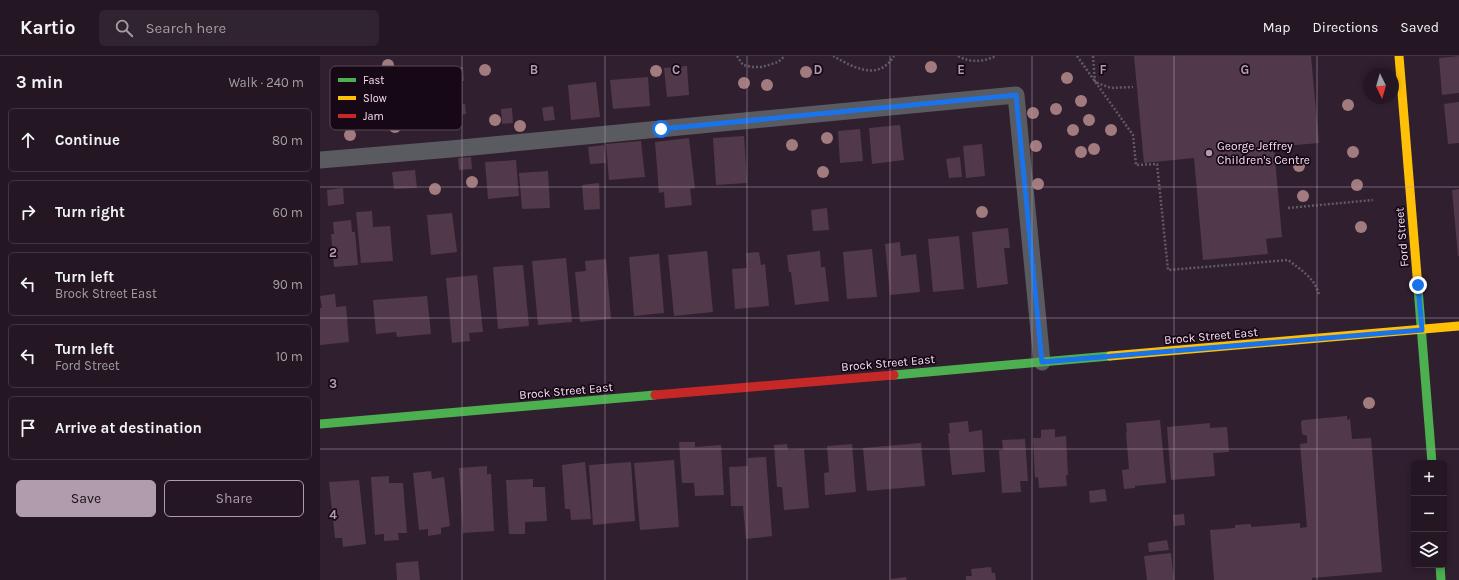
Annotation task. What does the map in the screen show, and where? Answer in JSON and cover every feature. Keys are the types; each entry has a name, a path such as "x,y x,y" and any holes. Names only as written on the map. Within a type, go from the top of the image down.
{"street":[{"name":"Ford Street","path":"1398,56 1432,460"},
{"name":"Brock Street East","path":"320,424 1459,326"},
{"path":"1440,568 1441,580"}],"lane":[{"path":"320,160 475,147 1016,95 1042,362"}],"path":[{"path":"737,56 743,65 753,67 762,67 778,62 785,56"},
{"path":"833,56 856,68 871,71 883,67 894,56"},
{"path":"958,56 971,62 986,60 996,56"},
{"path":"1077,56 1133,135 1136,166 1157,164 1168,270 1288,260 1312,279 1319,295"},
{"path":"1093,56 1095,82"},
{"path":"1095,82 1111,88 1133,87"},
{"path":"1288,208 1373,200"}],"building":[{"name":"George Jeffrey Children's Centre","path":"1134,56 1311,56 1319,143 1274,147 1282,237 1266,239 1268,254 1203,260 1194,158 1144,163"},
{"path":"1459,56 1459,93 1442,95 1439,58"},
{"path":"687,66 689,95 667,97 664,68"},
{"path":"462,67 463,67 464,81 462,81"},
{"path":"648,77 650,106 613,109 610,80"},
{"path":"596,82 600,117 571,120 568,85"},
{"path":"1459,102 1459,143 1448,144 1444,104"},
{"path":"462,104 465,104 466,114 462,114"},
{"path":"553,106 555,120 544,121 542,108"},
{"path":"512,108 513,123 502,124 501,109"},
{"path":"900,125 904,160 872,164 869,128"},
{"path":"860,129 863,161 840,163 838,131"},
{"path":"744,136 747,183 716,185 713,138"},
{"path":"689,138 695,188 690,189 692,205 665,208 664,192 659,193 655,142"},
{"path":"641,141 645,177 609,180 606,144"},
{"path":"982,144 985,176 966,178 963,146"},
{"path":"604,145 606,163 590,164 588,147"},
{"path":"471,157 472,169 459,170 458,158"},
{"path":"960,157 962,177 949,178 946,159"},
{"path":"516,160 519,196 488,199 485,162"},
{"path":"415,170 417,188 394,189 392,172"},
{"path":"548,171 550,208 522,209 519,173"},
{"path":"599,183 600,209 584,210 582,185"},
{"path":"343,188 344,204 328,206 327,190"},
{"path":"1459,189 1459,256 1458,256 1452,190"},
{"path":"827,208 829,230 813,231 811,210"},
{"path":"372,211 373,227 390,226 393,261 361,263 356,212"},
{"path":"452,213 457,252 431,255 427,215"},
{"path":"351,220 352,232 355,232 358,265 334,267 331,234 334,234 333,222"},
{"path":"1008,228 1010,248 1004,248 1008,284 977,288 972,232"},
{"path":"959,236 964,289 933,292 928,239"},
{"path":"900,242 901,256 916,254 920,292 890,295 885,244"},
{"path":"872,249 877,297 847,299 843,252"},
{"path":"707,251 713,312 674,316 668,255"},
{"path":"820,251 821,267 825,267 829,301 795,305 791,272 789,272 787,255"},
{"path":"759,252 761,265 765,264 769,306 735,309 732,269 747,268 746,253"},
{"path":"659,254 664,313 634,316 629,257"},
{"path":"566,258 572,322 538,325 532,261"},
{"path":"606,259 611,319 580,322 575,272 586,271 585,261"},
{"path":"523,265 529,326 498,329 493,267"},
{"path":"477,275 483,332 469,333 470,341 452,343 446,278"},
{"path":"335,294 336,307 346,306 349,342 320,345 320,308 322,308 320,296"},
{"path":"427,296 431,334 397,337 396,332 376,334 373,300"},
{"path":"1347,416 1347,420 1350,419 1352,439 1371,438 1382,572 1312,578 1312,580 1214,580 1210,530 1235,528 1235,525 1251,524 1251,527 1300,523 1300,528 1307,527 1300,444 1307,443 1307,436 1302,434 1301,422 1303,420"},
{"path":"1160,420 1166,483 1135,486 1135,488 1124,489 1122,470 1129,469 1126,423"},
{"path":"968,421 969,432 982,430 985,472 952,475 948,433 950,433 949,423"},
{"path":"1210,423 1210,428 1227,427 1229,452 1213,453 1215,476 1171,480 1167,427"},
{"path":"1055,429 1055,437 1066,436 1068,475 1066,475 1067,486 1039,488 1038,477 1035,478 1033,438 1041,438 1041,430"},
{"path":"1025,439 1028,481 1020,481 1021,492 1002,493 999,450 1003,450 1002,440"},
{"path":"679,442 695,442 695,447 721,445 724,495 695,496 694,483 682,483"},
{"path":"921,443 925,486 867,491 863,448"},
{"path":"787,444 788,450 804,449 809,508 784,510 782,487 777,487 774,445"},
{"path":"852,444 856,492 825,495 824,473 829,472 827,446"},
{"path":"766,457 772,536 746,539 743,506 731,506 729,467 748,466 748,458"},
{"path":"674,460 679,527 640,530 634,463"},
{"path":"585,462 591,519 571,520 570,509 565,509 562,465"},
{"path":"631,462 635,521 593,525 589,465"},
{"path":"487,466 487,474 491,474 494,531 463,533 459,468"},
{"path":"431,471 432,479 444,477 450,526 441,528 441,534 428,536 428,529 419,530 413,473"},
{"path":"389,476 389,483 403,483 407,533 398,533 399,540 384,541 384,534 375,535 371,477"},
{"path":"533,479 533,487 545,487 547,521 525,522 525,534 509,534 506,480"},
{"path":"359,480 366,544 343,547 342,538 335,538 329,482"},
{"path":"1105,489 1107,501 1090,503 1089,491"},
{"path":"1184,514 1185,525 1174,526 1173,515"},
{"path":"1167,540 1169,550 1149,552 1148,543"},
{"path":"1171,553 1174,580 1147,580 1144,556"},
{"path":"418,561 420,580 397,580 396,563"},
{"path":"991,567 992,573 995,573 996,580 966,580 966,576 972,576 971,569"},
{"path":"906,577 907,580 891,580 891,579"}],"traffic: fast":[{"path":"1418,288 1432,460"},
{"path":"894,375 1110,356"},
{"path":"320,424 655,395"},
{"path":"1440,568 1441,580"}],"traffic: slow":[{"path":"1399,56 1418,288"},
{"path":"1110,356 1459,326"}],"traffic: jam":[{"path":"655,395 894,375"}],"place":[{"name":"George Jeffrey Children's Centre","path":"1209,153"}],"route":[{"path":"661,129 1016,95 1042,362 1422,330 1418,285"}]}
